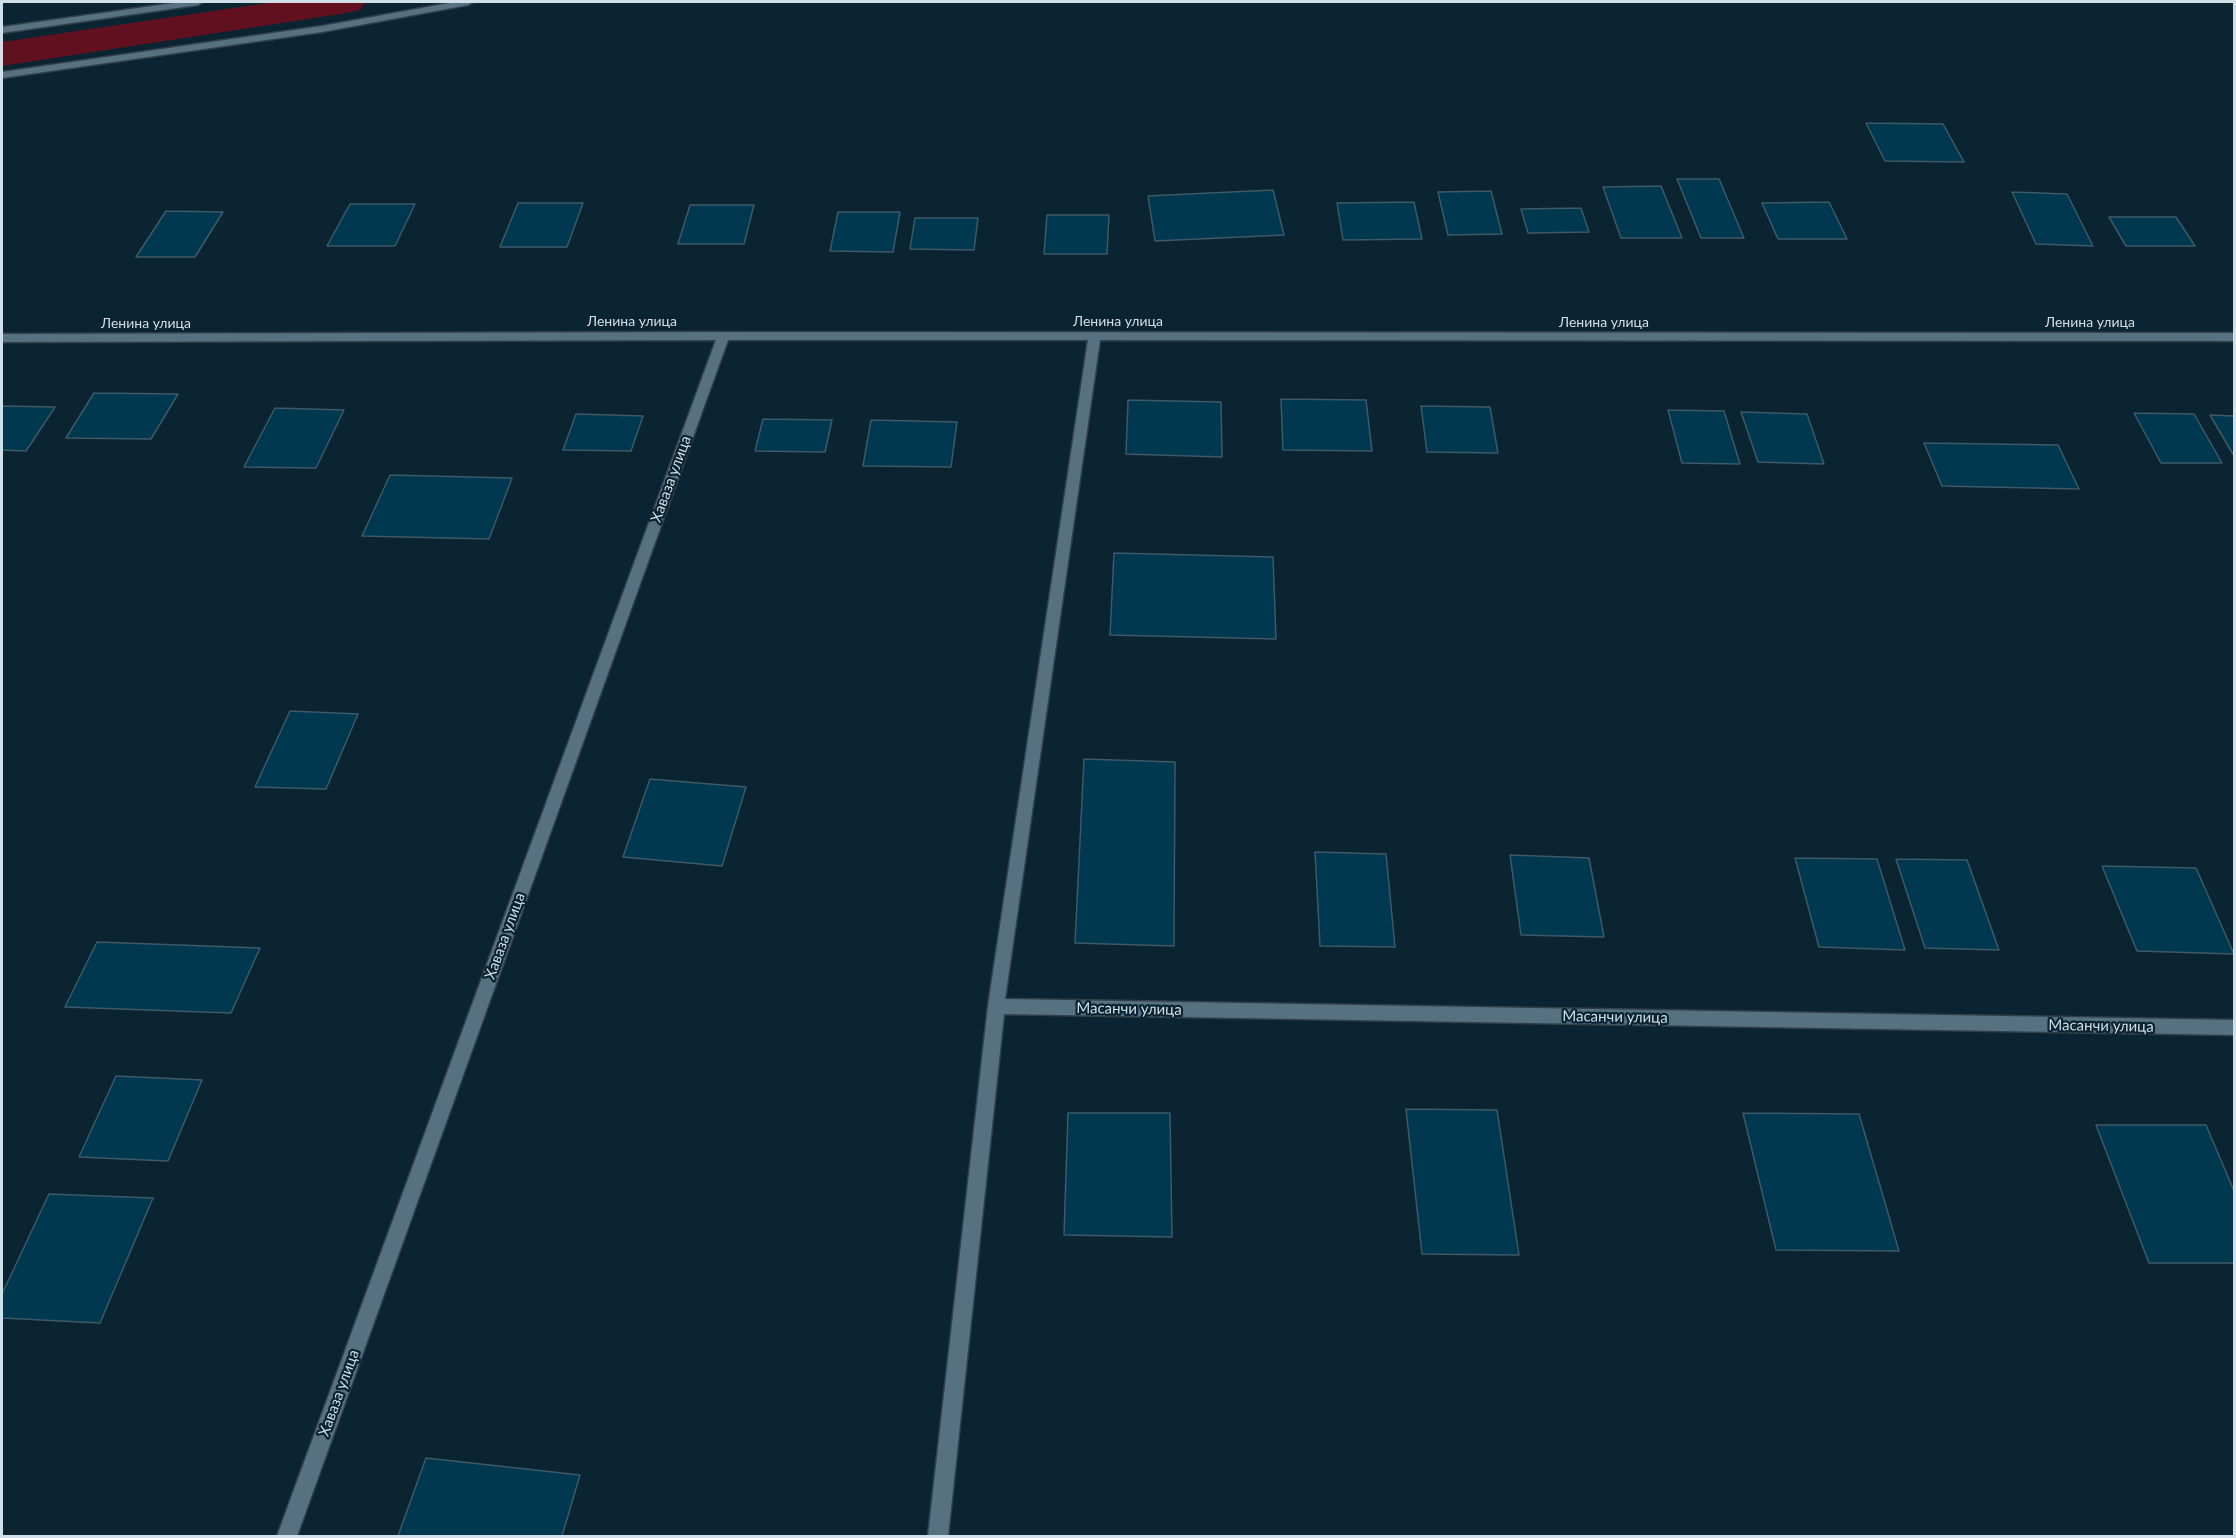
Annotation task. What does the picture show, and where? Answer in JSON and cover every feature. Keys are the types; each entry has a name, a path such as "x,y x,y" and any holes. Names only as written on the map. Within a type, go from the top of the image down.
{"street":[{"path":"2,30 198,2"},
{"path":"2,75 322,29 468,2"},
{"name":"Хаваза улица","path":"287,1536 723,336"},
{"path":"938,1536 996,1006 1095,336"},
{"name":"Ленина улица","path":"2,338 2235,337"},
{"name":"Масанчи улица","path":"996,1006 2235,1028"}],"building":[{"path":"1866,123 1943,124 1964,162 1885,161"},
{"path":"1677,179 1719,179 1744,238 1701,238"},
{"path":"1661,186 1682,238 1621,238 1603,187"},
{"path":"1273,190 1284,235 1155,241 1148,196"},
{"path":"1491,191 1502,234 1448,235 1438,192"},
{"path":"2012,192 2067,194 2093,246 2036,244"},
{"path":"1414,202 1422,239 1343,240 1337,203"},
{"path":"1829,202 1847,239 1778,239 1762,203"},
{"path":"518,203 583,203 567,247 500,247"},
{"path":"350,204 415,204 395,246 327,246"},
{"path":"690,205 754,205 744,244 678,244"},
{"path":"1581,208 1589,232 1528,233 1521,209"},
{"path":"166,211 223,212 195,257 136,257"},
{"path":"838,212 900,212 893,252 830,251"},
{"path":"1047,215 1109,215 1107,254 1044,254"},
{"path":"2109,217 2176,217 2195,246 2126,246"},
{"path":"915,218 978,218 974,250 910,249"},
{"path":"94,393 178,394 151,439 66,438"},
{"path":"1281,399 1366,400 1372,451 1283,450"},
{"path":"1128,400 1221,402 1222,457 1126,454"},
{"path":"2,406 55,407 26,451 2,450"},
{"path":"1421,406 1490,407 1498,453 1427,452"},
{"path":"275,408 344,410 316,468 244,467"},
{"path":"1668,410 1724,411 1740,464 1682,463"},
{"path":"1741,412 1807,414 1824,464 1758,462"},
{"path":"2134,413 2194,414 2222,463 2161,463"},
{"path":"576,414 643,416 631,451 563,450"},
{"path":"2210,415 2234,416 2234,456"},
{"path":"763,419 832,420 825,452 755,451"},
{"path":"871,420 957,422 951,467 863,466"},
{"path":"1924,443 2058,445 2079,489 1942,486"},
{"path":"390,475 512,478 489,539 362,536"},
{"path":"1114,553 1273,557 1276,639 1110,635"},
{"path":"290,711 358,714 326,789 255,787"},
{"path":"1084,759 1175,762 1174,946 1075,943"},
{"path":"650,779 746,787 722,866 623,857"},
{"path":"1315,852 1386,854 1395,947 1320,946"},
{"path":"1510,855 1589,858 1604,937 1521,935"},
{"path":"1795,858 1877,859 1905,950 1819,947"},
{"path":"1896,859 1967,860 1999,950 1925,948"},
{"path":"2102,866 2196,868 2234,954 2137,951"},
{"path":"97,942 260,948 231,1013 65,1007"},
{"path":"116,1076 202,1080 168,1161 79,1157"},
{"path":"1406,1109 1497,1110 1519,1255 1422,1254"},
{"path":"1068,1113 1170,1113 1172,1237 1064,1235"},
{"path":"1743,1113 1859,1114 1899,1251 1776,1250"},
{"path":"2096,1125 2206,1125 2234,1191 2234,1263 2149,1263"},
{"path":"49,1194 153,1198 100,1323 2,1318 2,1294"},
{"path":"426,1458 580,1475 562,1536 398,1536"}],"waterway":[{"path":"2,54 347,2"}]}
